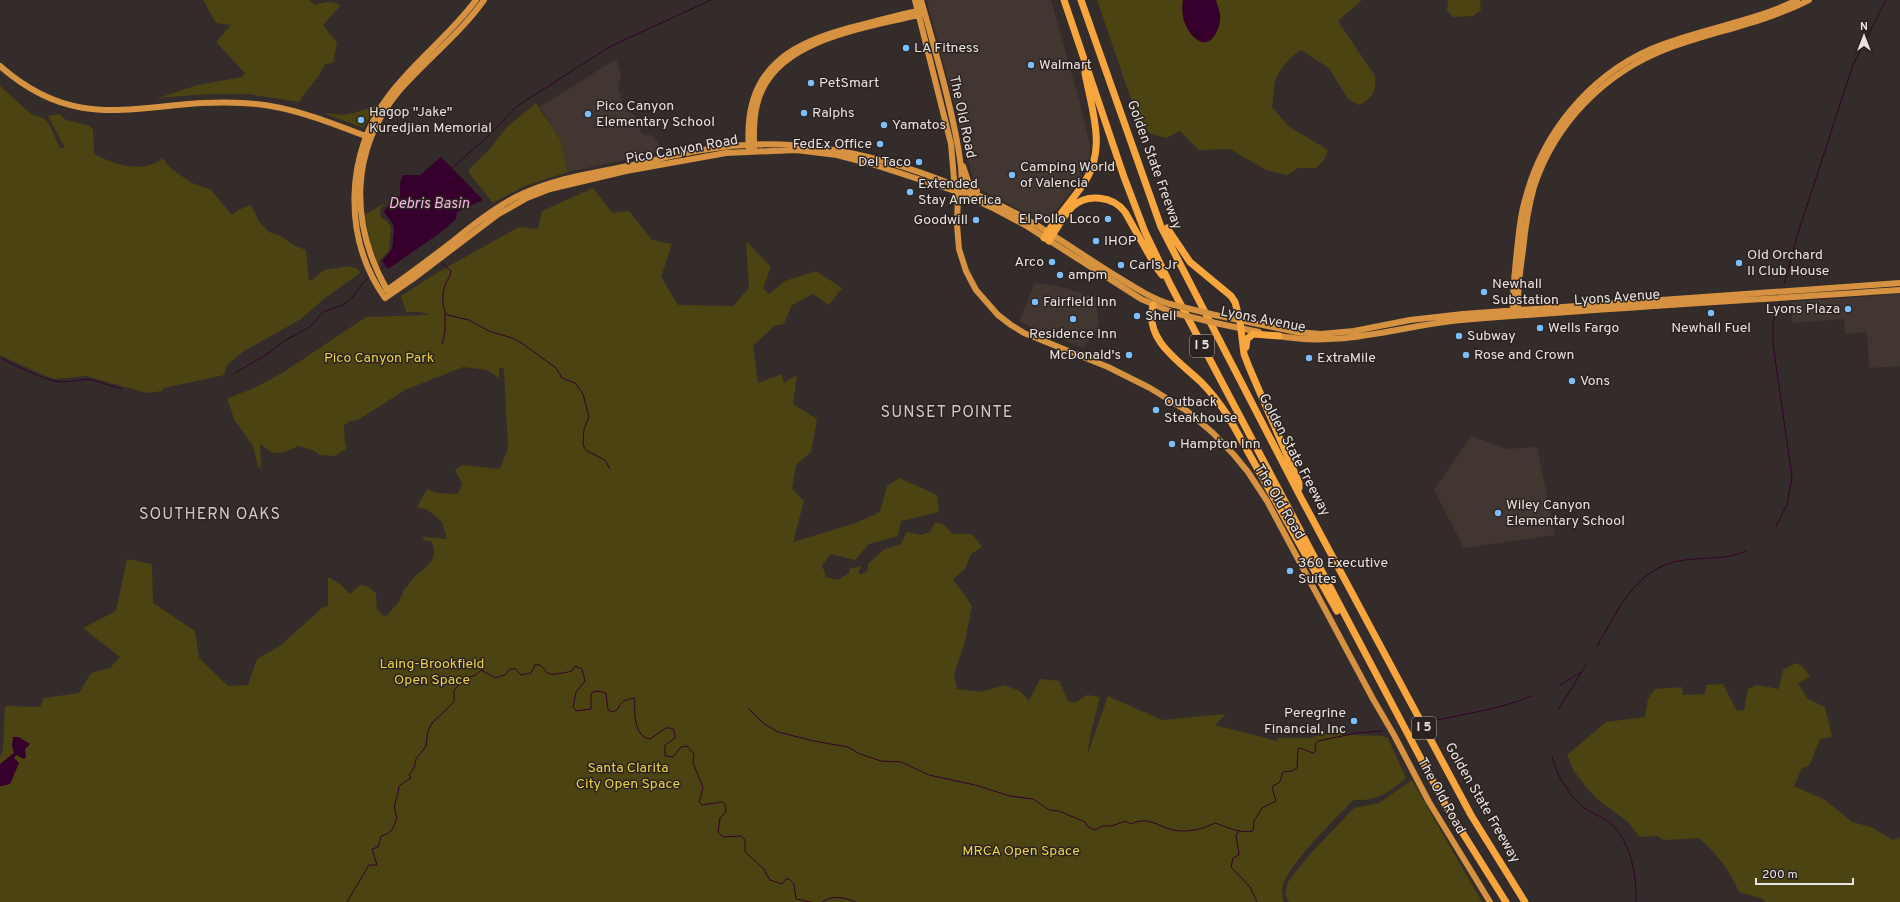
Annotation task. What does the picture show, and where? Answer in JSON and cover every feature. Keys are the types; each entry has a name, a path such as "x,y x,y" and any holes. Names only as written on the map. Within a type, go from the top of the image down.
{"highway":[{"name":"I 5","path":"1064,0 1124,177 1145,232 1171,286 1447,808 1506,902"},
{"name":"Golden State Freeway","path":"1082,0 1161,226 1300,496 1471,815 1525,902"},
{"path":"1048,236 1083,184 1095,160 1098,144 1080,48"},
{"path":"1048,236 1078,203 1094,198 1108,200 1121,207 1125,212 1156,267 1171,286"},
{"path":"1156,212 1190,262 1231,296 1235,302 1240,321 1244,354 1299,483 1300,496"},
{"path":"1153,305 1152,326 1158,340 1208,390 1225,411 1339,616 1348,623"},
{"path":"1253,376 1246,344 1247,339 1253,334 1279,336"}],"main road":[{"path":"376,277 371,267 363,228 360,203 363,167 369,137 379,110 394,89 454,27 476,0"},
{"path":"369,137 399,92 464,25 484,0"},
{"name":"The Old Road","path":"915,0 921,12 948,102 960,157 957,233 963,264 976,290 998,316 1024,333 1092,359 1173,401 1213,433 1248,472 1281,527 1429,802 1490,902"},
{"name":"The Old Road","path":"921,0 921,12 951,144 958,188"},
{"path":"1516,314 1514,280 1518,238 1529,185 1550,138 1560,123 1582,97 1596,84 1619,67 1651,49 1676,40 1758,16 1797,0"},
{"path":"1516,314 1526,222 1534,188 1552,147 1565,127 1586,102 1618,75 1651,56 1670,48 1774,16 1809,0"},
{"path":"752,148 754,119 760,95 774,73 789,59 823,40 921,12"},
{"path":"0,66 34,91 59,102 84,108 116,111 208,102 254,104 307,114 369,137"},
{"name":"Pico Canyon Road","path":"376,277 385,298 420,274 497,215 533,196 574,183 626,171 752,148"},
{"name":"Pico Canyon Road","path":"376,277 387,290 417,270 489,213 527,192 575,177 705,150 752,148 796,150 837,155 875,164 958,188 997,203 1153,305 1174,313 1196,318"},
{"path":"960,157 967,181 971,187 993,199 997,203"},
{"name":"Pico Canyon Road","path":"958,188 1048,236 1134,288 1170,304 1198,312"},
{"name":"Lyons Avenue","path":"1198,312 1307,334 1326,337 1352,338 1415,326 1591,305 1900,283"},
{"name":"Lyons Avenue","path":"1196,318 1241,329 1293,339 1307,340 1352,334 1354,331 1419,319 1567,313 1900,290"},
{"path":"1567,313 1570,309 1582,308 1591,305"},
{"path":"1293,339 1294,336 1303,336 1307,334"}],"shaded area":[{"path":"927,0 1051,0 1080,103 1090,145 1090,154 1088,162 1070,194 1045,223 975,187"},
{"name":"Pico Canyon Elementary School","path":"616,59 621,75 618,88 625,109 641,120 639,125 641,132 645,135 651,135 658,141 661,152 568,172 560,139 540,107"},
{"path":"1035,283 1057,286 1095,297 1099,324 1096,331 1083,348 1041,332 1019,321"},
{"path":"1900,294 1900,366 1869,368 1867,332 1845,334 1844,319 1792,323 1792,302"},
{"name":"Wiley Canyon Elementary School","path":"1471,436 1507,449 1537,447 1555,535 1464,548 1434,490"}],"green space":[{"path":"203,0 309,0 315,5 334,2 341,5 323,25 337,43 333,63 325,64 320,74 299,102 248,94 208,94 158,98 198,85 242,77 245,73 216,42 231,25 216,23"},
{"path":"1097,0 1362,0 1338,21 1375,76 1375,87 1373,94 1359,105 1348,99 1329,68 1301,50 1293,56 1279,72 1274,85 1272,107 1288,126 1328,150 1324,160 1316,168 1298,168 1287,175 1266,170 1230,149 1199,150 1180,131 1166,138 1151,134 1147,130 1130,96"},
{"path":"1448,0 1480,0 1481,10 1473,16 1453,17 1447,10"},
{"path":"0,86 31,114 45,119 50,126 60,148 65,148 48,116 59,114 66,120 90,126 93,130 94,154 111,162 138,167 147,166 163,158 169,167 190,182 211,190 232,215 238,210 251,205 260,223 269,232 281,236 293,245 306,250 309,281 324,270 351,266 358,269 360,273 325,298 301,319 244,351 227,365 224,375 164,388 162,391 147,393 86,376 55,379 0,355"},
{"path":"536,103 560,139 568,172 525,186 493,203 469,173 469,169 489,150 506,128"},
{"path":"378,104 363,128 326,114 341,115 354,113"},
{"path":"593,188 612,213 629,211 652,240 672,244 661,277 678,305 733,306 749,288 746,241 771,267 763,288 769,294 785,281 816,271 842,288 829,305 813,294 792,305 784,324 774,326 753,346 758,383 782,374 784,383 797,375 793,404 817,419 811,452 796,465 792,489 804,501 793,542 856,523 880,512 887,486 899,478 937,495 939,512 901,521 898,536 869,544 855,560 831,554 822,565 826,577 838,580 850,572 849,569 862,566 858,571 861,575 868,570 868,564 883,550 901,544 907,532 921,535 930,532 935,522 943,524 953,534 972,534 982,547 971,554 965,569 953,579 972,606 965,641 954,675 957,689 981,692 1004,685 1020,691 1029,701 1040,679 1059,681 1068,701 1075,703 1087,695 1100,697 1091,732 1088,753 1108,696 1162,720 1226,714 1215,725 1277,741 1277,738 1309,738 1326,734 1384,736 1385,738 1388,738 1406,778 1394,788 1382,795 1369,799 1353,800 1301,856 1292,869 1285,880 1282,890 1284,902 0,902 0,757 3,750 5,706 40,707 44,698 79,693 91,673 110,668 120,657 83,628 116,611 127,559 152,564 153,603 195,631 199,658 228,686 248,685 257,659 281,645 323,607 328,606 328,577 340,584 350,594 360,585 367,586 376,593 377,610 385,617 399,601 404,589 427,566 434,556 434,549 431,541 423,540 423,537 447,539 442,522 428,510 417,507 427,489 437,493 458,494 462,483 455,470 463,465 500,469 508,448 504,369 499,367 499,378 487,370 463,367 405,390 358,420 351,421 344,425 345,445 347,448 335,456 320,455 312,450 298,446 285,452 273,453 260,444 261,469 258,466 253,446 235,421 227,399 256,387 284,372 366,317 430,315 421,312 406,312 401,296 435,274 519,227 538,229 542,211"},
{"path":"390,200 383,205 380,211 381,217 388,222 391,228 389,251 380,260 379,265 371,247 365,215"},
{"path":"1796,663 1802,666 1810,676 1798,684 1808,699 1825,707 1832,737 1820,739 1809,766 1802,768 1794,786 1825,800 1852,822 1871,827 1893,840 1900,837 1900,902 1765,902 1763,899 1739,892 1722,862 1699,838 1664,840 1657,836 1640,837 1628,822 1596,798 1586,787 1574,771 1567,755 1606,722 1645,717 1648,699 1655,689 1682,687 1683,695 1705,694 1706,685 1723,684 1737,711 1744,710 1748,689 1757,685 1779,689 1783,670"},
{"path":"1412,780 1482,902 1289,902 1285,894 1288,882 1310,854 1354,808 1379,803"}],"water":[{"path":"1183,0 1216,0 1220,13 1220,22 1217,31 1211,39 1206,42 1201,42 1191,34 1184,22 1182,8"},
{"name":"Debris Basin","path":"441,157 483,200 457,212 456,219 440,233 388,269 382,261 392,249 394,231 393,224 384,212 386,208 400,196 400,183 403,175 420,175"},
{"path":"13,737 19,737 30,744 25,749 26,757 24,759 16,755 14,758 19,763 10,784 0,786 0,764 14,753 12,746"}],"waterway":[{"path":"452,168 486,138 515,108 528,99 611,46 711,0"},
{"path":"1784,284 1798,233 1853,65 1886,0"},
{"path":"381,269 386,264"},
{"path":"443,264 451,271 443,295 443,304 447,315 469,320 489,331 512,338 523,344 556,368 562,378 575,383 583,394 589,417 584,429 584,447 587,451 605,460 610,469"},
{"path":"235,373 269,353 284,341 310,327 323,312 343,305 353,297 370,276"},
{"path":"1776,526 1787,505 1792,477 1773,344 1773,323 1779,303"},
{"path":"442,344 445,332 445,313"},
{"path":"2,359 53,381 64,382 89,379 122,389"},
{"path":"1597,646 1631,591 1654,570 1668,564 1685,560 1731,556 1746,551"},
{"path":"347,902 369,865 377,865 372,849 378,847 381,836 392,830 397,818 395,813 395,805 399,786 411,778 409,775 414,768 416,759 426,746 428,731 432,723 454,702 454,690 466,678 476,675 481,670 495,678 505,675 510,669 516,669 521,675 531,673 535,665 542,666 550,674 572,671 575,666 582,669 585,681 576,692 573,707 576,711 591,709 591,694 598,691 606,693 608,710 612,712 617,710 624,701 634,698 636,723 641,734 645,737 650,739 666,728 671,728 674,730 675,738 665,745 665,756 673,757 681,747 687,746 694,754 693,763 703,788 699,802 702,805 722,802 725,804 726,812 720,818 718,832 723,837 741,836 745,840 745,852 763,868 770,880 782,884 786,879 789,879 794,884 796,899 811,902"},
{"path":"1558,710 1586,665"},
{"path":"1560,685 1581,672"},
{"path":"1433,721 1507,705 1531,696"},
{"path":"748,708 763,723 778,732 814,741 848,747 860,754 881,761 901,762 929,775 975,785 1010,796 1033,799 1049,810 1059,811 1085,822 1088,827 1095,830 1102,826 1112,826 1125,821 1131,824 1148,821 1179,831 1195,830 1215,823 1239,831 1253,831 1254,821 1262,808 1276,801 1272,788 1280,782 1283,772 1292,771 1297,768 1298,749 1300,748 1313,753 1316,751 1315,744 1318,741 1357,733 1382,731"},
{"path":"1552,757 1567,790 1585,808 1610,823 1623,839 1628,849 1634,870 1636,902"},
{"path":"1239,831 1236,835 1239,855 1233,858 1231,867 1250,887 1257,902"},
{"path":"822,902 830,898 847,899 856,902"}],"place":[{"name":"LA Fitness","path":"906,48"},
{"name":"Walmart","path":"1031,65"},
{"name":"PetSmart","path":"811,83"},
{"name":"Ralphs","path":"804,113"},
{"name":"Pico Canyon Elementary School","path":"588,114"},
{"name":"Hagop \"Jake\" Kuredjian Memorial","path":"361,120"},
{"name":"Yamatos","path":"884,125"},
{"name":"FedEx Office","path":"880,144"},
{"name":"Del Taco","path":"919,162"},
{"name":"Camping World of Valencia","path":"1012,175"},
{"name":"Extended Stay America","path":"910,192"},
{"name":"El Pollo Loco","path":"1108,219"},
{"name":"Goodwill","path":"976,220"},
{"name":"IHOP","path":"1096,241"},
{"name":"Arco","path":"1052,262"},
{"name":"Old Orchard II Club House","path":"1739,263"},
{"name":"Carls Jr","path":"1121,265"},
{"name":"ampm","path":"1060,275"},
{"name":"Newhall Substation","path":"1484,292"},
{"name":"Fairfield Inn","path":"1035,302"},
{"name":"Lyons Plaza","path":"1848,309"},
{"name":"Newhall Fuel","path":"1711,313"},
{"name":"Shell","path":"1137,316"},
{"name":"Residence Inn","path":"1073,319"},
{"name":"Wells Fargo","path":"1540,328"},
{"name":"Subway","path":"1459,336"},
{"name":"McDonald's","path":"1129,355"},
{"name":"Rose and Crown","path":"1466,355"},
{"name":"ExtraMile","path":"1309,358"},
{"name":"Vons","path":"1572,381"},
{"name":"Outback Steakhouse","path":"1156,410"},
{"name":"Hampton Inn","path":"1172,444"},
{"name":"Wiley Canyon Elementary School","path":"1498,513"},
{"name":"360 Executive Suites","path":"1290,571"},
{"name":"Peregrine Financial, Inc","path":"1354,721"}],"district":[{"name":"SUNSET POINTE","path":"947,413"},
{"name":"SOUTHERN OAKS","path":"210,515"}],"park label":[{"name":"Pico Canyon Park","path":"379,358"},
{"name":"Laing-Brookfield Open Space","path":"432,672"},
{"name":"Santa Clarita City Open Space","path":"628,776"},
{"name":"MRCA Open Space","path":"1021,851"}]}
